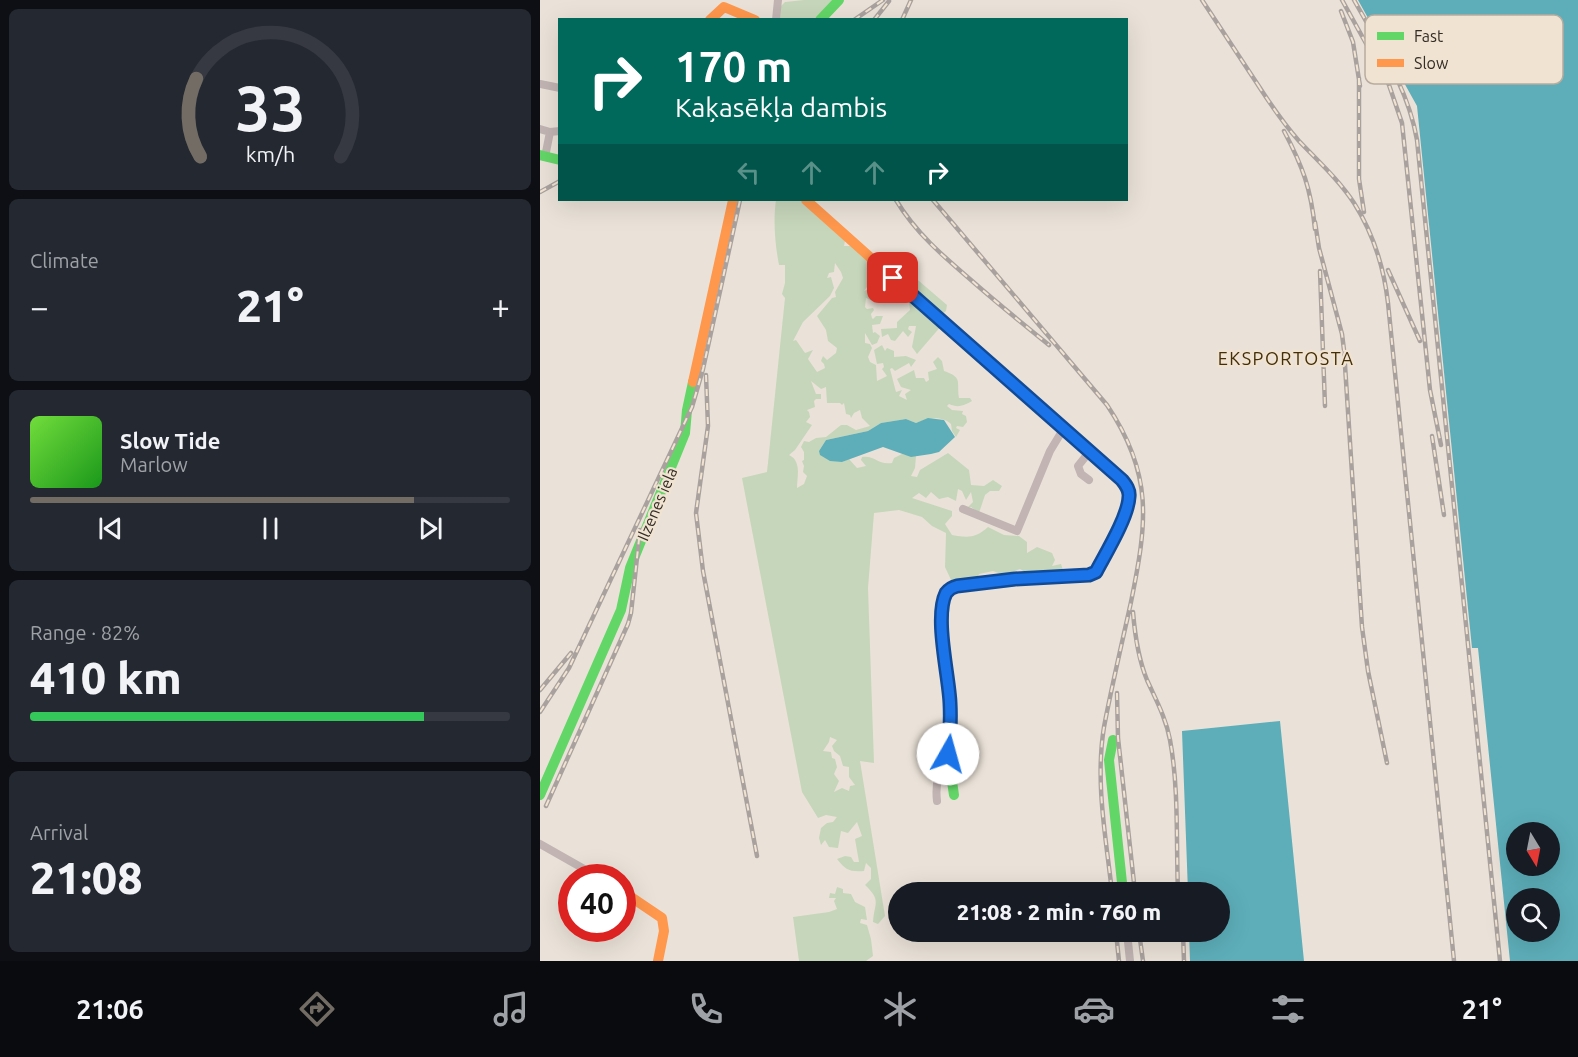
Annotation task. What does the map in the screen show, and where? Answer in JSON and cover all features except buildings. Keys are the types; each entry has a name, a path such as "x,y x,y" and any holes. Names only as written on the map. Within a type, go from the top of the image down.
{"street":[{"path":"776,18 778,0"},
{"path":"822,18 839,0"},
{"path":"712,18 724,7 750,18"},
{"path":"540,84 558,88"},
{"path":"540,129 558,131"},
{"path":"550,132 542,156 558,160"},
{"name":"Ilzenes iela","path":"540,795 621,610 630,568 685,433 687,410 733,201"},
{"path":"807,201 949,329 1090,451 1128,488 1130,497 1126,510 1096,572 1089,575 1015,579 957,586 946,592 942,606 942,627 950,702 951,730 948,754 954,795"},
{"path":"963,509 1017,531 1050,451 1064,428"},
{"path":"1089,480 1082,474 1078,465 1090,451"},
{"path":"1113,740 1109,760 1122,882"},
{"path":"937,801 938,779 942,764 948,754"},
{"path":"540,844 575,864"},
{"path":"636,900 662,918 664,931 658,961"},
{"path":"1128,942 1130,961"}],"green space":[{"path":"834,0 815,18 780,18 781,6 785,2"},
{"path":"776,201 801,201 845,241 844,246 852,246 871,262 876,254 885,254 894,263 891,271 878,270 881,277 864,291 869,289 873,291 875,297 873,301 866,298 865,307 874,310 871,314 872,318 883,316 880,324 872,325 873,333 880,336 877,343 872,345 865,333 865,343 870,344 872,348 868,357 870,362 876,365 877,381 887,376 882,369 883,363 877,364 874,350 882,345 885,351 887,348 894,351 894,357 906,356 916,360 911,367 909,363 895,371 890,369 896,392 902,390 899,396 907,400 905,394 911,390 901,387 897,379 914,370 916,378 924,378 926,382 929,380 928,372 937,369 933,362 938,357 942,361 944,371 957,378 959,398 970,398 972,401 960,406 949,404 947,406 952,410 963,411 962,414 966,416 967,422 963,427 957,426 956,428 960,430 956,437 951,424 943,419 929,419 916,423 906,419 881,423 868,431 826,440 819,451 842,462 849,459 857,468 866,466 861,460 862,457 892,463 894,458 902,454 916,456 915,468 911,476 917,477 920,470 948,453 969,470 971,485 984,486 993,480 1002,486 999,491 990,491 985,495 979,513 971,507 967,508 973,502 971,492 966,500 962,491 958,489 956,501 948,497 939,499 931,492 926,498 919,493 912,498 952,511 952,516 945,524 952,535 972,536 988,527 1004,535 1019,536 1027,542 1027,553 1037,547 1052,553 1055,560 1052,566 1061,564 1063,570 1061,574 1054,574 1050,570 1030,575 1020,569 1004,575 993,571 979,574 977,578 952,582 945,567 946,533 932,526 922,517 899,510 874,513 868,588 874,763 860,761 885,916 878,924 873,922 874,895 865,885 871,879 871,868 866,863 864,871 851,871 837,859 845,856 851,857 854,862 859,862 855,839 862,836 857,822 848,833 841,831 838,848 829,847 825,840 821,845 819,838 821,828 833,822 837,817 826,815 818,818 802,792 742,478 767,472 785,298 782,294 785,283 785,265 779,265 775,232","holes":["835,263 843,278 835,292 836,297 832,298 817,316 826,330 828,341 837,348 836,353 827,360 823,356 821,361 825,368 817,372 808,359 813,350 805,353 796,340 793,341 803,322 830,296 834,288 831,277 827,278 829,273 834,272","811,381 821,389 826,387 827,403 842,405 844,403 846,414 851,418 860,410 862,418 870,426 856,430 847,425 841,425 826,437 816,438 809,442 804,441 801,447 804,452 802,461 803,472 807,476 804,484 797,488 797,465 789,455 812,425 806,422 810,417 807,410 815,407 816,399 821,399 821,394 816,394","830,737 837,740 832,746 840,756 843,766 849,767 849,777 855,785 850,786 849,791 842,788 834,792 839,781 834,774 837,767 835,759 832,758 831,752 823,751"]},
{"path":"912,275 947,305 946,311 941,315 926,300 921,302 912,292 906,278"},
{"path":"914,301 942,325 917,354 912,347 916,326 909,326 908,329 912,332 908,337 903,331 895,341 891,340 888,334 882,337 881,329 897,328 897,322 910,310 909,302"},
{"path":"837,887 843,889 843,893 851,894 855,902 865,907 867,920 861,919 860,923 867,925 873,956 866,961 799,961 793,917 837,909 834,901 836,898 829,898 830,893 835,894"}],"water":[{"path":"1358,0 1578,0 1578,961 1510,961 1508,942 1560,942 1560,888 1506,888 1506,922 1478,648 1472,648 1417,106 1405,84 1563,84 1563,15 1366,15"},
{"path":"928,418 944,420 955,437 939,452 911,457 883,447 842,462 830,461 820,455 819,451 826,440 868,431 881,423 906,419 916,423"},
{"path":"1280,721 1304,961 1190,961 1189,942 1230,942 1230,882 1188,882 1182,731"}],"railway":[{"path":"857,18 883,0"},
{"path":"903,18 911,0"},
{"path":"1202,0 1262,91"},
{"path":"1342,0 1365,42"},
{"path":"1354,0 1365,19"},
{"path":"876,18 889,1"},
{"path":"1341,11 1353,42 1360,86"},
{"path":"1359,78 1359,179 1364,212"},
{"path":"1388,84 1402,123 1430,390 1441,445"},
{"path":"1400,84 1413,121 1417,140 1500,961"},
{"path":"1258,85 1293,135 1335,179 1354,203 1377,251 1384,277 1454,961"},
{"path":"1284,131 1305,178 1315,229"},
{"path":"540,192 558,182"},
{"path":"540,712 569,668 692,407 703,369 740,201"},
{"path":"897,201 912,223 940,253 1049,345"},
{"path":"934,201 1107,405 1133,454 1139,477 1143,500 1141,548 1104,727 1102,748 1102,810 1111,882"},
{"path":"1315,222 1319,248 1342,334 1362,627 1368,671 1387,763"},
{"path":"1388,270 1420,341"},
{"path":"1320,271 1325,406"},
{"path":"706,375 708,426 696,513 703,571 757,856"},
{"path":"1432,436 1444,515"},
{"path":"546,806 628,624 640,530"},
{"path":"1133,612 1141,663 1163,717 1173,758 1178,882"},
{"path":"540,690 571,653"},
{"path":"1117,693 1118,738 1134,882"},
{"path":"1117,942 1119,961"},
{"path":"1140,942 1143,961"},
{"path":"1183,942 1184,961"}],"traffic: fast":[{"path":"822,18 839,0"},
{"path":"540,155 558,160"},
{"path":"540,795 621,610 630,568 685,433 693,382"},
{"path":"954,795 948,754 951,730 950,702 942,627 942,606 947,592 957,586 1015,579 1089,575 1096,572 1125,514 1129,494 1122,480 1048,416"},
{"path":"1113,740 1109,760 1122,882"}],"traffic: slow":[{"path":"712,18 724,7 750,18"},
{"path":"693,382 733,201"},
{"path":"807,201 1048,416"},
{"path":"636,900 662,918 664,931 658,961"}],"district":[{"name":"EKSPORTOSTA","path":"1286,359"}],"route":[{"path":"893,278 1122,480 1128,488 1130,497 1114,537 1096,572 1089,575 1015,579 957,586 946,592 942,606 942,627 950,702 951,730 948,754"}]}
